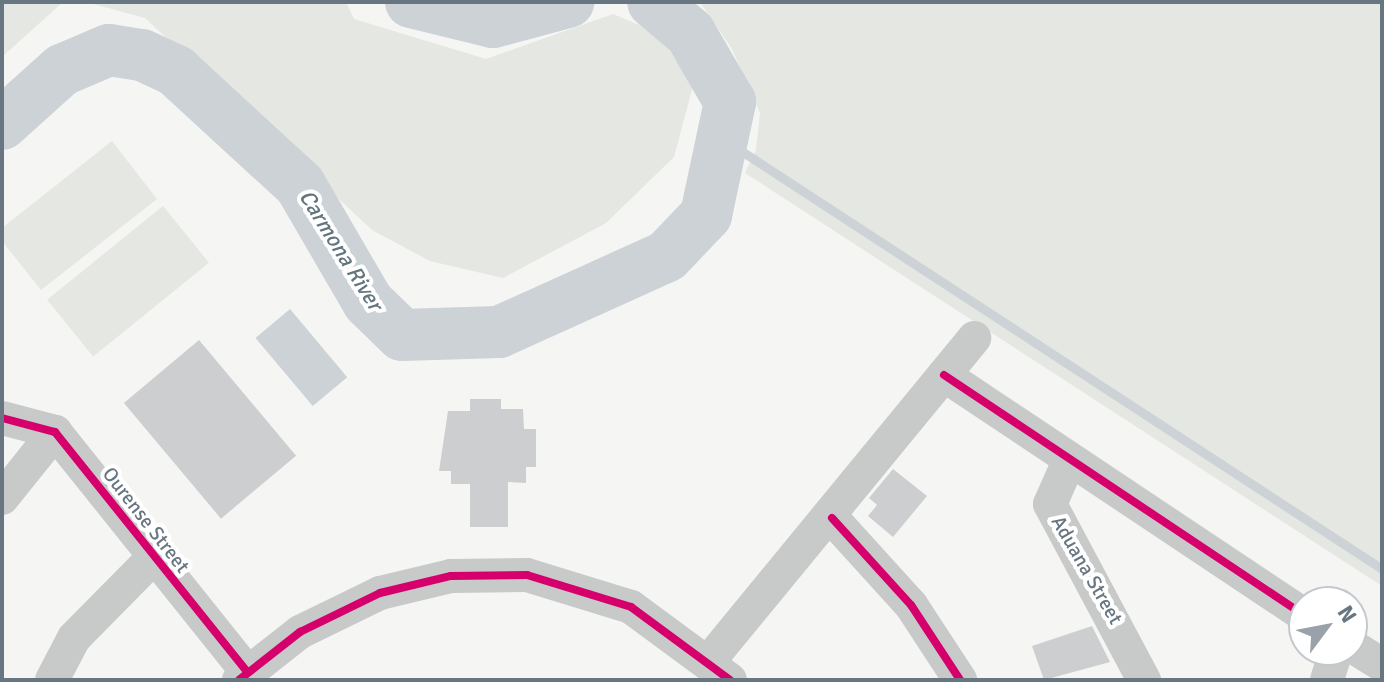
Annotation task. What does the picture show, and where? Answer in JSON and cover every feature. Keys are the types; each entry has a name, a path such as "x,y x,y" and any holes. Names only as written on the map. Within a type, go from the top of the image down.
{"street":[{"path":"242,675 300,632 380,593 451,576 527,575 631,607 719,671 832,518 974,338"},
{"path":"944,375 1288,605"},
{"path":"2,418 55,432 2,498"},
{"name":"Ourense Street","path":"55,432 242,675"},
{"name":"Aduana Street","path":"1069,461 1050,504 1144,680"},
{"path":"832,518 911,605 960,680"},
{"path":"52,680 74,638 154,557"}],"shaded area":[{"path":"2,2 63,2 2,57"},
{"path":"86,2 346,2 354,19 486,59 613,14 658,33 693,86 674,157 606,223 503,278 430,261 372,230 145,18"},
{"path":"700,2 1382,2 1382,586 745,173 756,150 760,113 732,49"},
{"path":"112,141 157,199 41,290 2,241 2,228"},
{"path":"163,206 209,263 93,357 47,300"},
{"path":"290,309 347,377 313,406 256,338"}],"building":[{"path":"199,340 296,456 221,519 124,403"},
{"path":"470,399 501,399 501,409 523,409 524,429 536,429 536,467 526,467 526,483 508,482 508,527 470,527 470,484 451,484 451,471 439,471 448,411 470,411"},
{"path":"893,469 927,496 893,537 868,516 877,505 869,498"},
{"path":"1092,626 1110,662 1044,680 1032,646"}],"waterway":[{"name":"Carmona River","path":"411,2 493,22 568,2"},
{"name":"Carmona River","path":"2,124 62,70 109,50 142,55 176,71 300,185 368,302 402,335 499,332 667,256 706,215 730,102 690,33 653,2"},
{"path":"726,141 1382,569"}],"cycle path":[{"path":"944,375 1288,604"},
{"path":"2,418 55,432 246,670"},
{"path":"832,518 911,605 960,680"},
{"path":"239,680 300,632 380,593 451,576 527,575 631,607 730,680"}]}
